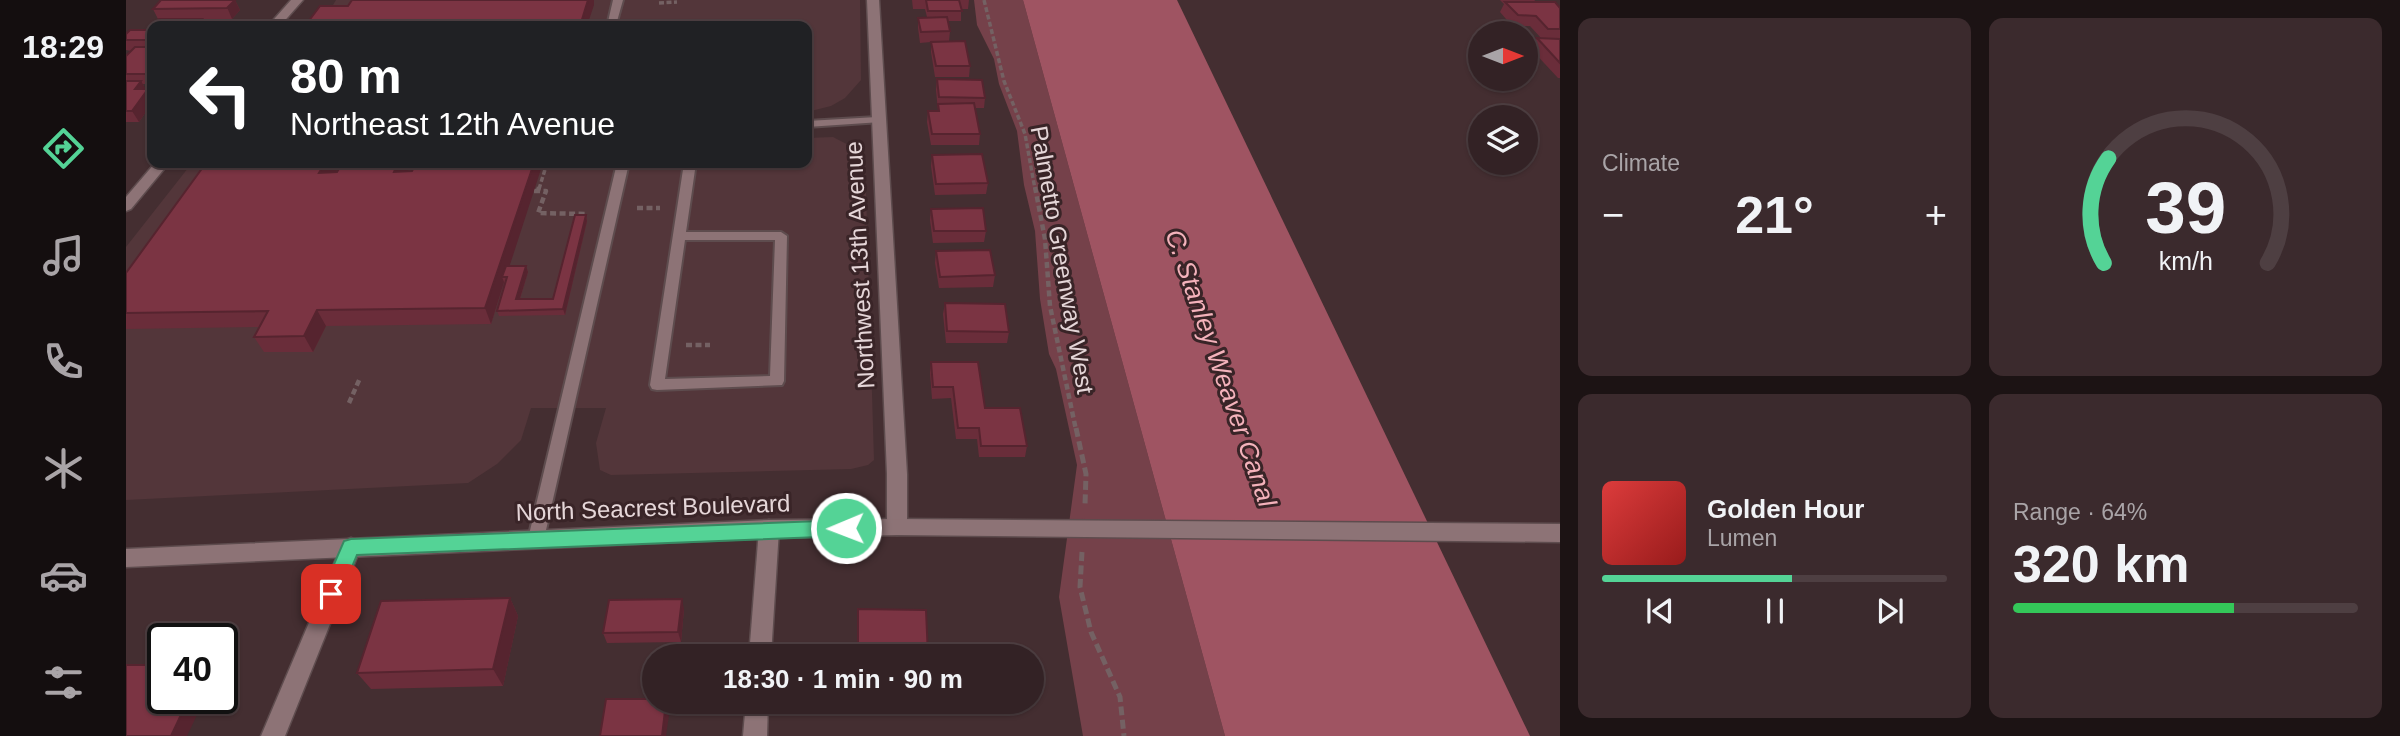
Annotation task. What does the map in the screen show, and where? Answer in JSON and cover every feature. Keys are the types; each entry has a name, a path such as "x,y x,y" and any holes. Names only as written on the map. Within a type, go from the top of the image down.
{"street":[{"path":"279,21 298,0"},
{"name":"Northwest 13th Avenue","path":"873,0 877,120 897,463 897,527"},
{"path":"126,206 158,168"},
{"name":"North Seacrest Boulevard","path":"126,558 769,529 897,527 1560,533"},
{"path":"761,644 769,529"},
{"path":"273,736 351,547"},
{"path":"755,736 756,714"}],"lane":[{"path":"612,21 618,0"},
{"path":"812,124 877,120"},
{"path":"536,539 622,168"},
{"path":"679,236 781,236 776,381 657,385 679,236 689,168"}],"path":[{"name":"Palmetto Greenway West","path":"984,0 1004,81 1025,134 1045,239 1050,306 1086,474 1080,587 1091,632 1110,668 1120,697 1124,736"},
{"path":"659,3 677,2"},
{"path":"545,168 536,191 546,191 538,213 585,214"},
{"path":"684,345 709,345"},
{"path":"349,402 360,378"}],"shaded area":[{"path":"336,0 860,0 861,80 845,98 831,106 812,111 812,21 311,21 330,10"},
{"path":"974,0 1023,0 1225,736 1083,736 1059,597 1077,465 1056,369 1049,354 1040,299 1035,231 1024,185 1017,131 999,84 994,59 977,25"},
{"path":"833,137 858,150 865,160 874,460 868,465 851,469 611,475 600,470 596,443 606,408 531,408 521,440 497,464 468,483 126,500 126,247 188,168 812,168 812,138"}],"water":[{"name":"C. Stanley Weaver Canal","path":"1023,0 1177,0 1530,736 1225,736"}],"building":[{"path":"161,0 235,0 227,8 153,9"},
{"path":"352,0 588,0 582,21 309,21 320,6 348,6"},
{"path":"926,0 959,0 962,11 928,11"},
{"path":"1505,2 1555,2 1560,8 1560,29 1548,29 1536,16 1518,15"},
{"path":"947,17 950,31 921,32 918,18"},
{"path":"159,19 202,19 200,21 157,21"},
{"path":"130,30 147,30 147,40 126,40 126,34"},
{"path":"1538,38 1560,39 1560,63 1538,39"},
{"path":"965,41 970,66 936,66 931,42"},
{"path":"135,47 147,47 147,74 126,74 126,56"},
{"path":"937,79 982,80 985,98 939,97"},
{"path":"126,81 141,81 135,89 147,90 132,111 126,111"},
{"path":"974,103 980,134 932,134 928,111 939,111 938,104"},
{"path":"982,154 988,183 936,184 932,155"},
{"path":"202,168 322,168 319,173 337,172 339,168 396,168 394,172 412,171 414,168 532,168 485,308 317,310 304,336 254,337 268,311 126,313 126,273"},
{"path":"983,208 986,231 934,231 931,209"},
{"path":"575,215 586,215 563,309 497,311 507,277 502,277 506,266 526,266 516,299 553,299"},
{"path":"990,250 995,275 940,277 936,251"},
{"path":"945,303 1005,304 1009,332 947,331"},
{"path":"931,362 978,362 985,408 1020,408 1027,446 981,446 979,428 958,428 953,387 933,387"},
{"path":"510,598 493,669 357,673 381,601"},
{"path":"682,599 678,632 603,633 609,600"},
{"path":"858,609 926,610 927,644 858,644"},
{"path":"126,665 147,665 147,714 181,714 171,736 126,736"},
{"path":"606,699 642,699 642,714 665,714 662,736 600,736"}],"route":[{"path":"331,594 351,547 846,528"}]}
